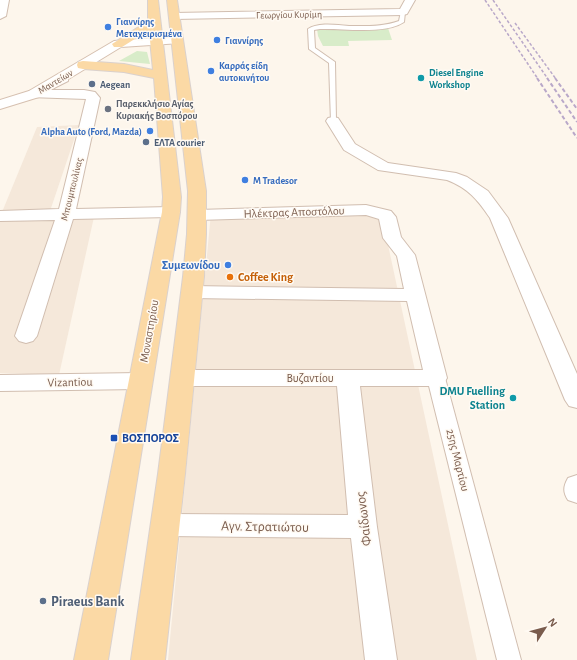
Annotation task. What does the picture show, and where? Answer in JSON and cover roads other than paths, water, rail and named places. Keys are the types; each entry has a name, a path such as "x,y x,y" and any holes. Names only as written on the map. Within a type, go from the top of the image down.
{"main road":[{"path":"0,16 4,0"},
{"name":"Μοναστηρίου","path":"148,660 167,525 192,292 198,215 197,191 167,43 154,22 153,0"},
{"name":"Μοναστηρίου","path":"90,660 171,212 172,197 160,76 174,16 172,0"},
{"path":"113,47 154,22"},
{"name":"Μαντείων","path":"0,106 34,94 113,47 167,43"},
{"path":"83,65 124,68 160,76"}],"street":[{"path":"365,13 370,0"},
{"path":"403,12 410,0"},
{"name":"Γεωργίου Κυρίμη","path":"174,16 403,12"},
{"name":"Μπουμπουλίνας","path":"26,336 66,214 93,98 90,95 84,94 34,94"},
{"path":"333,121 349,147 384,167 450,176 482,194 499,218 577,400"},
{"name":"Ηλέκτρας Αποστόλου","path":"198,215 366,210 381,213 387,218"},
{"path":"0,216 171,212"},
{"name":"25ης Μαρτίου","path":"387,218 392,238 406,255 436,378 509,660"},
{"path":"192,292 416,294"},
{"name":"Βυζαντίου","path":"183,378 436,378"},
{"name":"Φαίδωνος","path":"348,378 363,526 381,660"},
{"name":"Vizantiou","path":"0,383 140,381"},
{"path":"577,485 577,493"},
{"name":"Αγν. Στρατιώτου","path":"167,525 363,526"}],"lane":[{"path":"333,121 332,62 312,49 311,29 320,27 396,24 401,22 403,12"},
{"path":"50,88 66,80 64,79"}],"railway":[{"path":"485,0 538,79"},
{"path":"493,0 548,79"},
{"path":"515,23 556,79"},
{"path":"537,78 577,138"},
{"path":"547,78 577,122"},
{"path":"555,78 577,109"}],"place":[{"name":"Γιαννίρης Μεταχειρισμένα","path":"108,27"},
{"name":"Γιαννίρης","path":"217,40"},
{"name":"Καρράς είδη αυτοκινήτου","path":"211,71"},
{"name":"Diesel Engine Workshop","path":"421,78"},
{"name":"Aegean","path":"92,84"},
{"name":"Παρεκκλήσιο Αγίας Κυριακής Βοσπόρου","path":"108,109"},
{"name":"Alpha Auto (Ford, Mazda)","path":"150,131"},
{"name":"ΕΛΤΑ courier","path":"146,142"},
{"name":"M Tradesor","path":"245,180"},
{"name":"Συμεωνίδου","path":"228,265"},
{"name":"Coffee King","path":"230,277"},
{"name":"DMU Fuelling Station","path":"513,398"},
{"name":"ΒΟΣΠΟΡΟΣ","path":"114,438"},
{"name":"Piraeus Bank","path":"43,601"}]}
